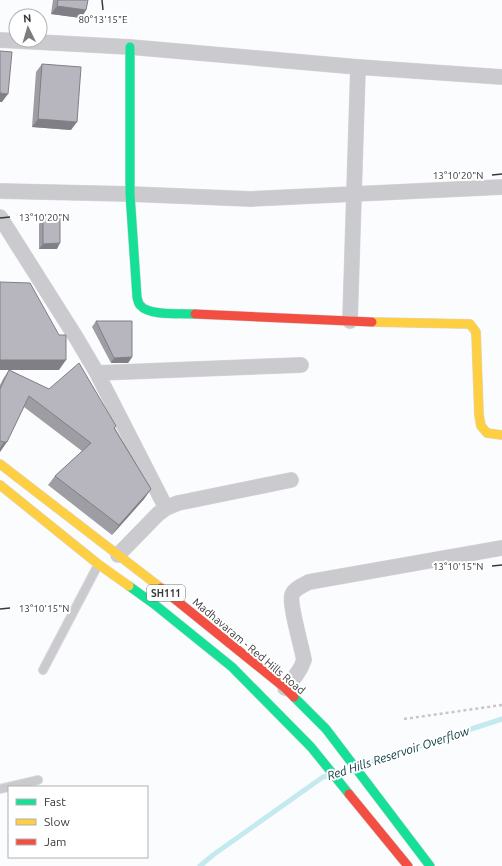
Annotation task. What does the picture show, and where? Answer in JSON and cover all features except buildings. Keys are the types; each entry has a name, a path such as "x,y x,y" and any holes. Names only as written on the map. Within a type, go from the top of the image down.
{"main road":[{"path":"130,47 130,194 136,293 138,303 143,309 152,312 350,321 470,324 476,332 479,415 481,426 487,433 502,435"},
{"name":"Madhavaram - Red Hills Road","path":"0,464 118,555 285,688 326,730 430,866"},
{"name":"SH111","path":"0,485 98,564 154,604 232,666 311,747 408,866"}],"street":[{"path":"0,40 130,47 358,67 502,77"},
{"path":"350,321 358,67"},
{"path":"0,191 251,199 502,187"},
{"path":"0,218 97,373 166,508"},
{"path":"97,373 301,365"},
{"path":"118,555 158,514 166,508 178,503 291,480"},
{"path":"285,688 298,674 302,668 304,660 292,605 292,595 297,588 309,582 502,548"},
{"path":"257,692 271,677"}],"lane":[{"path":"43,670 98,564"},
{"path":"10,786 38,780"}],"path":[{"path":"404,719 502,705"}],"waterway":[{"name":"Red Hills Reservoir Overflow","path":"361,765 502,719"},
{"name":"Red Hills Reservoir Overflow","path":"200,866 213,855 323,777 328,776"}],"traffic: fast":[{"path":"130,47 130,194 137,297 139,304 145,309 151,311 158,313 195,314"},
{"path":"129,586 154,604 232,667 311,747 349,794"},
{"path":"294,697 326,729 430,866"}],"traffic: slow":[{"path":"372,322 470,324 476,332 479,415 481,426 487,433 502,435"},
{"path":"0,464 161,588"},
{"path":"0,485 98,564 129,586"}],"traffic: jam":[{"path":"195,314 372,322"},
{"path":"161,588 285,688 294,697"},
{"path":"349,794 408,866"}]}
